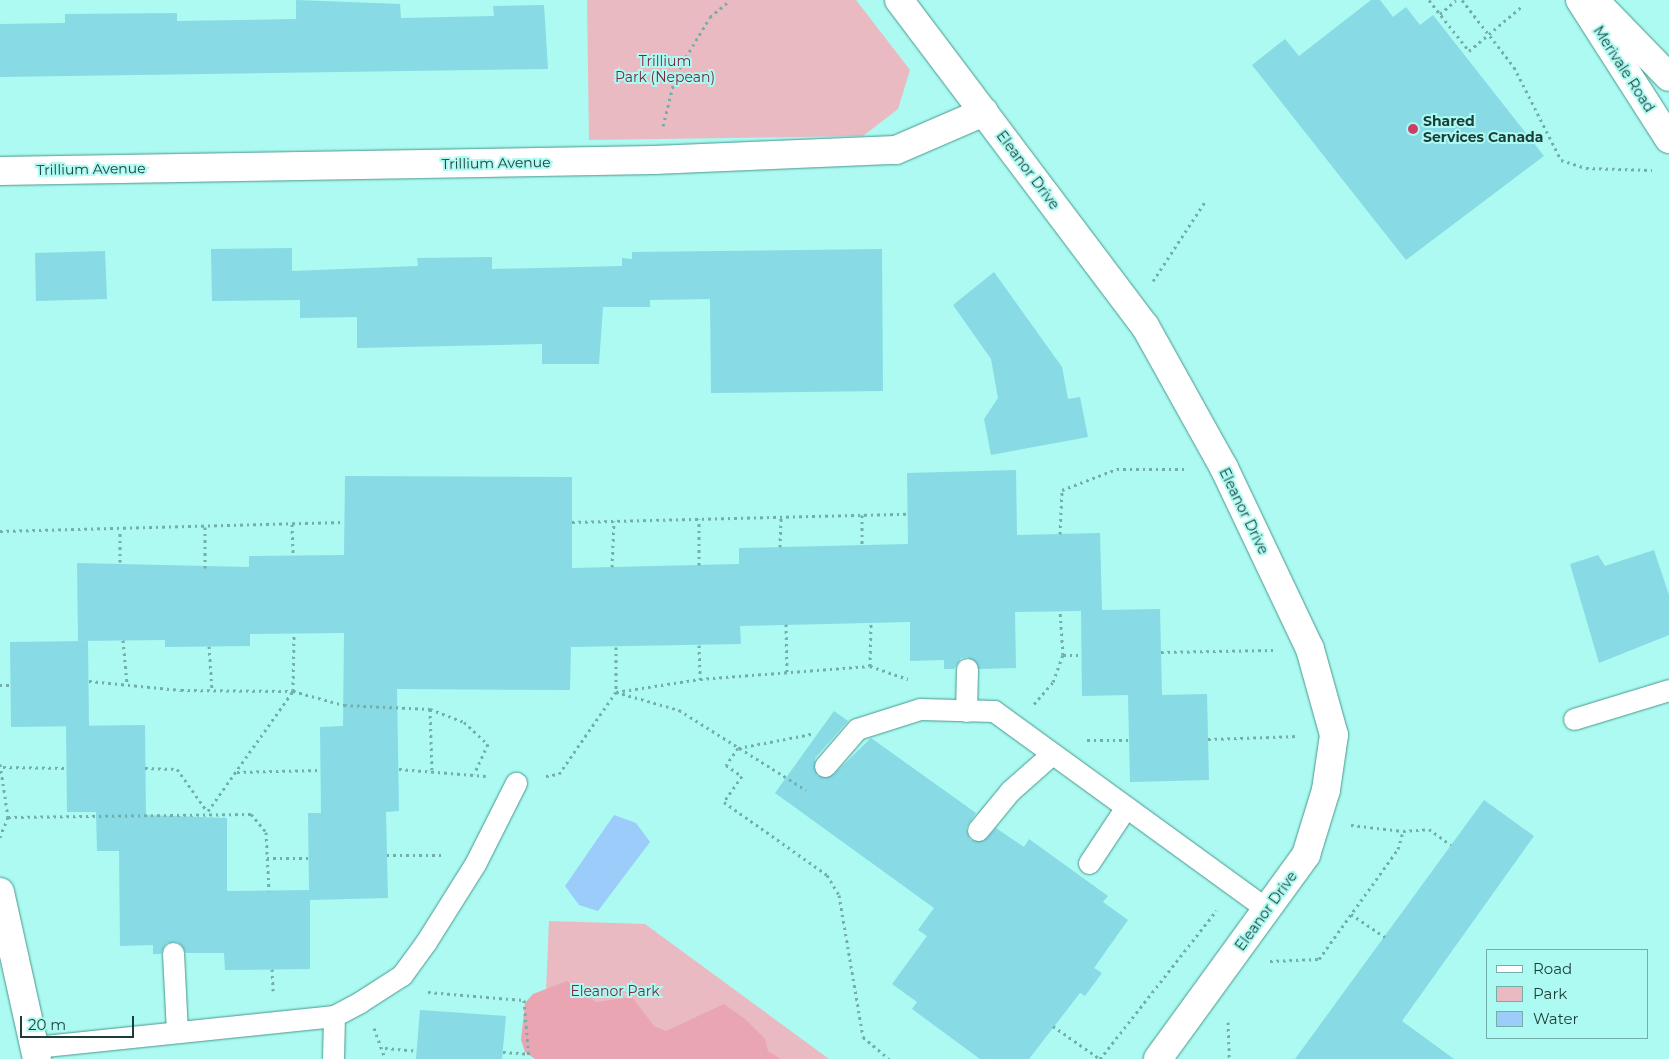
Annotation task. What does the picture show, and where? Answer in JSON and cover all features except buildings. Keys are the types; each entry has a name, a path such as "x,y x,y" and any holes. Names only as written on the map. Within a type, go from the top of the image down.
{"street":[{"name":"Eleanor Drive","path":"899,0 1134,311 1224,468 1310,649 1334,735 1326,790 1306,855 1158,1059"},
{"name":"Merivale Road","path":"1580,0 1669,139"},
{"name":"Merivale Road","path":"1594,0 1669,77"},
{"name":"Trillium Avenue","path":"0,171 654,160 896,150 984,112"},
{"path":"0,892 36,1053"}],"lane":[{"path":"966,710 967,669"},
{"path":"1574,719 1669,690"},
{"path":"826,766 841,744 856,729 920,709 994,711 1267,909"},
{"path":"978,830 1010,790 1052,754"},
{"path":"36,1053 177,1032 334,1016 402,975 475,864 516,783"},
{"path":"1089,863 1126,807"},
{"path":"173,954 177,1032"},
{"path":"333,1059 334,1016"}],"path":[{"path":"654,160 676,74 710,17 730,0"},
{"path":"1429,0 1469,51 1521,7"},
{"path":"1440,14 1456,0"},
{"path":"1462,0 1514,67 1561,160 1586,168 1652,170"},
{"path":"1134,311 1206,200"},
{"path":"1060,534 1062,490 1117,469 1224,468"},
{"path":"572,522 908,514"},
{"path":"862,516 862,545"},
{"path":"780,546 781,517"},
{"path":"699,565 700,519"},
{"path":"612,567 614,521"},
{"path":"0,531 120,530 344,522"},
{"path":"292,524 293,556"},
{"path":"205,527 205,568"},
{"path":"120,530 120,562"},
{"path":"1015,727 1054,682 1063,655 1060,611"},
{"path":"870,666 871,623"},
{"path":"786,624 787,672"},
{"path":"208,811 293,691 294,634"},
{"path":"124,640 127,683"},
{"path":"699,645 700,680"},
{"path":"209,646 212,690"},
{"path":"399,769 474,774 516,783 559,774 616,692 616,646"},
{"path":"1161,652 1310,649"},
{"path":"1063,655 1082,655"},
{"path":"616,692 700,680 870,666 915,682 941,709"},
{"path":"89,681 212,690 293,691 344,705 430,709 464,722 488,744 474,774"},
{"path":"0,684 10,684"},
{"path":"616,692 679,710 804,792 826,766"},
{"path":"430,709 432,771"},
{"path":"841,744 821,732 738,748 726,765 742,776 724,802 827,875 839,894 863,1037 889,1059"},
{"path":"1208,739 1334,735"},
{"path":"0,837 8,817 2,765 67,768"},
{"path":"145,768 177,769 208,811"},
{"path":"236,772 321,770"},
{"path":"8,817 208,811 251,814 266,832 269,891"},
{"path":"1351,825 1403,831 1429,829 1451,846"},
{"path":"1270,961 1319,959 1398,849 1403,831"},
{"path":"387,855 453,855 475,864"},
{"path":"267,858 309,858"},
{"path":"1053,1026 1100,1059 1236,886"},
{"path":"1351,914 1385,938"},
{"path":"402,975 420,992 524,1000 529,1059"},
{"path":"1228,1016 1229,1059"},
{"path":"385,1048 417,1051"},
{"path":"503,1052 529,1054"}],"green space":[{"name":"Trillium Park (Nepean)","path":"587,0 856,0 910,70 898,109 863,136 589,140"},
{"name":"Eleanor Park","path":"549,921 645,924 829,1059 543,1059"}],"shaded area":[{"path":"567,981 596,1002 632,997 654,1026 666,1031 724,1004 745,1019 765,1039 768,1051 781,1059 535,1059 525,1052 521,1040 525,1003 533,994"}],"water":[{"path":"614,815 636,823 650,842 598,911 579,905 565,886"}],"place":[{"name":"Shared Services Canada","path":"1413,129"}]}
